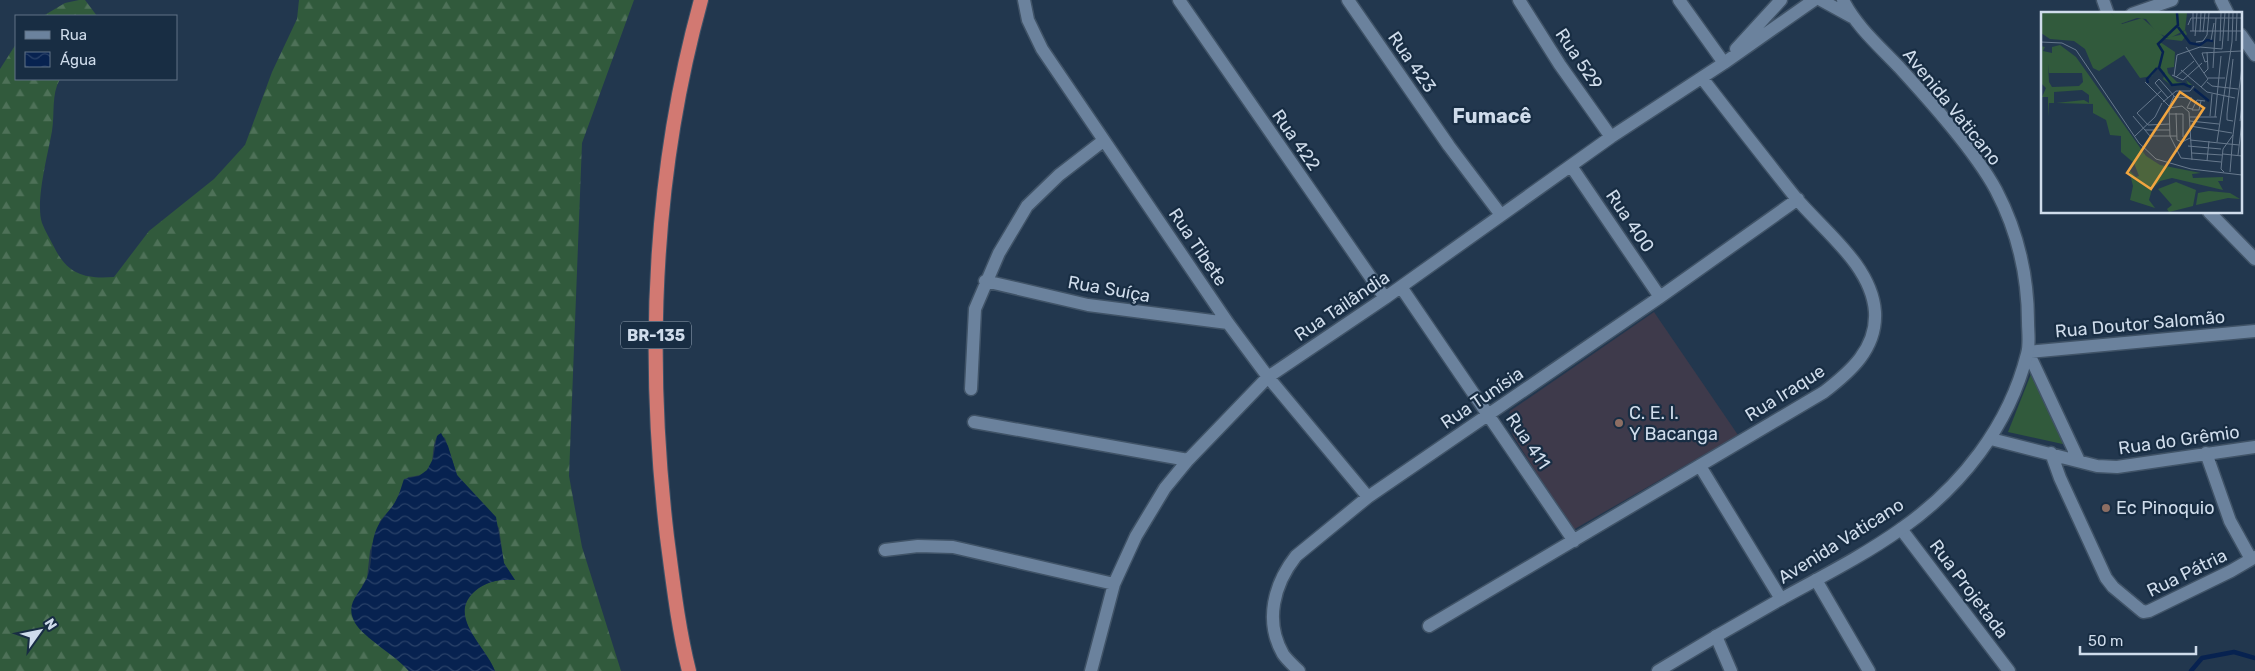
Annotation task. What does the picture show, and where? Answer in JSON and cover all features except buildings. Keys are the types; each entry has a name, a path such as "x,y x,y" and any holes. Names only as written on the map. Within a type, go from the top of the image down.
{"highway":[{"name":"BR-135","path":"688,671 674,595 662,494 655,385 656,313 660,230 673,133 701,0"}],"street":[{"name":"Rua Tibete","path":"1024,0 1028,20 1042,49 1228,323 1268,377 1368,497"},
{"name":"Rua 422","path":"1179,0 1385,298"},
{"name":"Rua 423","path":"1348,0 1444,138 1501,215"},
{"name":"Rua 529","path":"1519,0 1560,65 1612,137"},
{"path":"1679,0 1724,64"},
{"name":"Rua Tailândia","path":"1724,64 1781,0"},
{"name":"Rua Tailândia","path":"1091,671 1114,584 1136,536 1165,488 1188,460 1268,377 1402,287 1612,137 1724,64 1814,0"},
{"name":"Avenida Vaticano","path":"1821,0 1852,16"},
{"name":"Avenida Vaticano","path":"1658,671 1901,529 1950,487 1971,466 1991,439 2009,402 2028,352 2028,295 2023,260 2014,230 1995,189 1971,153 1927,100 1852,16 1843,0"},
{"path":"2103,0 2107,12"},
{"path":"2138,12 2172,0"},
{"path":"2222,0 2227,12"},
{"path":"2242,36 2255,56"},
{"name":"Rua Iraque","path":"1429,626 1824,392 1845,375 1860,359 1869,342 1874,328 1875,311 1863,277 1845,252 1798,199 1702,78"},
{"path":"971,389 975,309 985,281 999,253 1027,206 1059,175 1104,141"},
{"name":"Rua 400","path":"1571,166 1660,297"},
{"name":"Rua Tunísia","path":"1299,671 1284,654 1273,628 1273,606 1279,584 1286,568 1296,556 1368,497 1660,297 1798,199"},
{"path":"2211,214 2255,259"},
{"name":"Rua Suíça","path":"985,281 1088,305 1228,323"},
{"name":"Rua 411","path":"1402,287 1574,541"},
{"name":"Rua Doutor Salomão","path":"2028,352 2255,330"},
{"path":"2028,352 2079,461"},
{"path":"974,422 1188,460"},
{"name":"Rua do Grêmio","path":"1991,439 2097,466 2134,466 2206,453 2255,447"},
{"name":"Rua Pátria","path":"2051,453 2060,478 2106,578 2113,588 2142,612 2149,611 2220,577 2253,558"},
{"path":"2206,453 2230,521 2253,558"},
{"path":"1700,466 1781,599"},
{"name":"Rua Projetada","path":"1901,529 2008,671"},
{"path":"885,550 918,546 953,547 1114,584"},
{"path":"1816,580 1869,671"},
{"path":"1716,636 1731,671"}],"shaded area":[{"name":"C. E. I. Y Bacanga","path":"1654,312 1738,435 1573,530 1513,436 1508,419 1510,411"}],"green space":[{"path":"85,0 96,15 45,15 65,3"},
{"path":"299,0 634,0 582,143 569,476 582,547 621,671 495,671 466,622 467,602 474,592 488,583 498,580 515,580 504,564 499,528 457,475 445,438 439,434 435,440 430,467 426,472 408,477 393,506 380,521 370,551 367,578 362,586 368,637 394,655 409,671 0,671 0,69 15,46 15,80 60,80 55,91 53,124 41,191 40,214 42,223 59,256 71,269 86,276 114,277 149,231 214,179 245,145 272,72 297,19"},
{"path":"2031,374 2067,445 2008,432"}],"water":[{"path":"441,433 448,446 457,475 496,517 504,563 515,580 494,581 484,585 475,591 467,601 466,621 495,671 409,671 365,635 359,629 352,616 352,604 369,573 373,538 377,529 396,501 404,479 419,476 427,470 433,459 437,436"}],"waterway":[{"path":"2191,671 2202,658 2234,652 2255,658"}],"place":[{"name":"C. E. I. Y Bacanga","path":"1619,423"},
{"name":"Ec Pinoquio","path":"2106,508"}],"district":[{"name":"Fumacê","path":"1492,116"}]}
